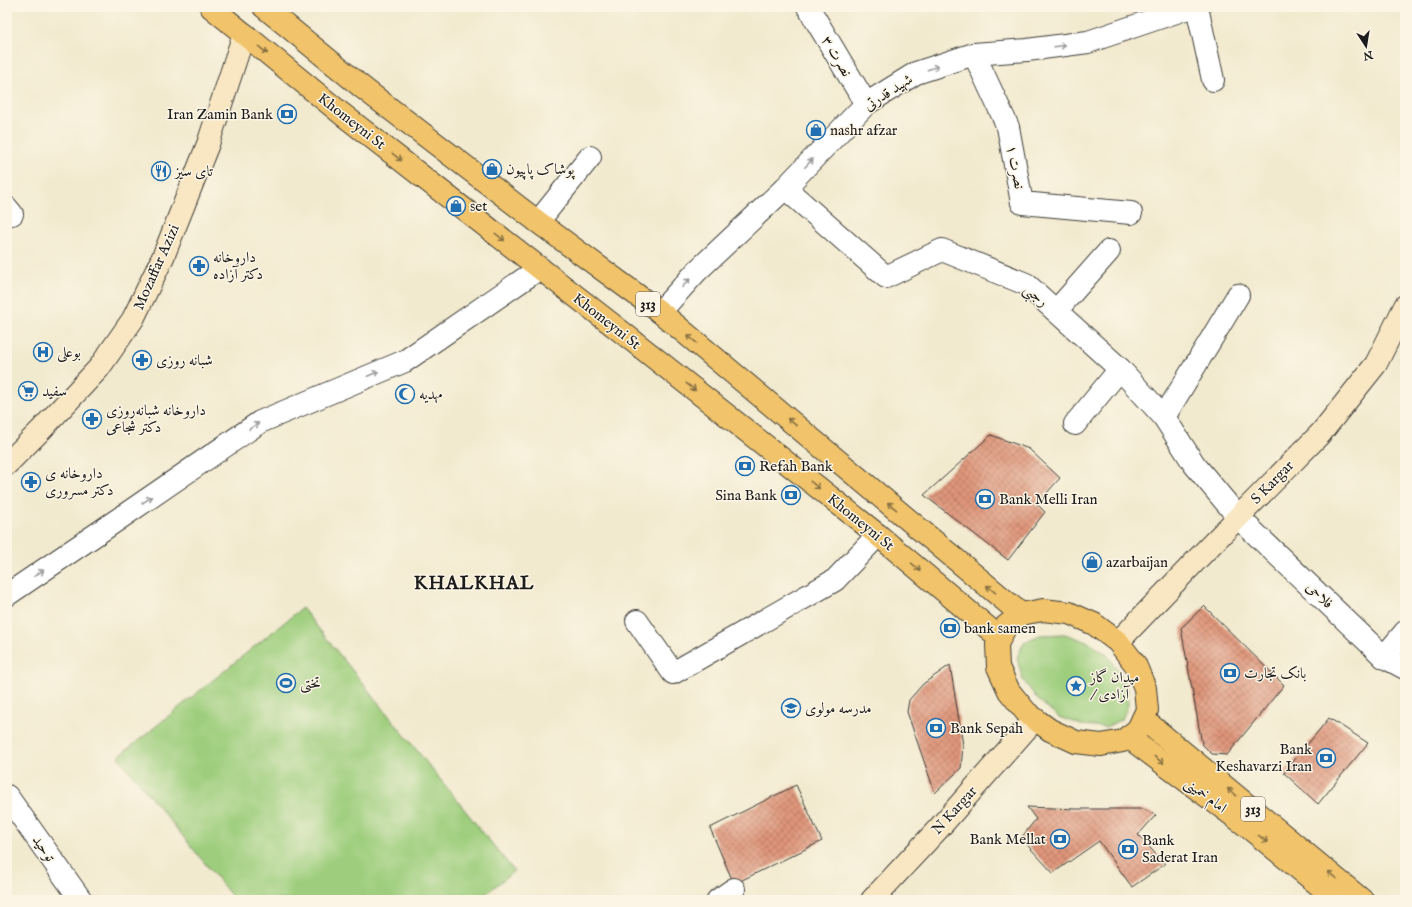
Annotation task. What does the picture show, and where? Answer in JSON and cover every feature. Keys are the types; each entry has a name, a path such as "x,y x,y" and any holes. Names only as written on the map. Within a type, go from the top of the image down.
{"main road":[{"name":"Khomeyni St","path":"211,7 342,114 878,535 1000,638"},
{"name":"Khomeyni St","path":"264,7 363,88 538,222 660,312 1021,614"},
{"name":"Mozaffar Azizi","path":"7,464 99,368 133,319 163,257 208,144 244,34"},
{"name":"S Kargar","path":"1118,642 1321,433 1376,364 1405,306"},
{"path":"1043,610 1069,612 1094,624 1118,642 1135,664 1146,688 1147,710 1138,728 1123,741 1101,745 1076,742 1050,730 1026,712 1009,691 998,667 997,644 1006,626 1021,614 1043,610"},
{"name":"N Kargar","path":"872,900 939,828 1035,719"},
{"name":"313","path":"1143,719 1362,900"},
{"name":"امام خمینی","path":"1128,737 1248,827 1337,900"}],"street":[{"name":"نصرت ۳","path":"808,7 866,104"},
{"name":"شهید قدرتی","path":"660,312 697,270 785,188 866,104 916,74 974,54 1027,50 1088,42 1153,13 1191,7"},
{"path":"1197,7 1213,80"},
{"name":"نصرت ۱","path":"974,54 1008,127 1022,203 1131,213"},
{"path":"538,222 590,157"},
{"name":"رجبی","path":"785,188 886,277 942,250 1026,284 1120,369 1164,417 1194,464 1238,517"},
{"path":"1056,311 1109,251"},
{"path":"7,595 260,422 404,361 540,268"},
{"path":"1164,417 1238,295"},
{"path":"1075,424 1120,369"},
{"name":"فلاحی","path":"1238,517 1384,657 1405,668"},
{"path":"637,621 673,673 835,580 878,535"},
{"path":"1384,657 1405,632"},
{"name":"توحید","path":"7,796 81,900"}],"green space":[{"name":"تختی","path":"302,608 514,871 478,900 235,900 118,757"},
{"path":"1065,634 1088,642 1106,654 1119,671 1128,691 1128,705 1122,719 1106,727 1081,725 1059,717 1038,700 1023,680 1017,658 1024,642 1040,635"}],"building":[{"name":"Bank Melli Iran","path":"991,435 1029,449 1060,478 1037,504 1045,512 1008,560 924,495"},
{"name":"بانک تجارت","path":"1204,606 1284,685 1227,755 1212,754 1202,744 1181,628"},
{"name":"Bank Sepah","path":"950,665 963,745 961,768 935,793 907,712 909,700 923,684"},
{"name":"Bank Keshavarzi Iran","path":"1329,718 1368,743 1318,804 1284,773"},
{"path":"796,785 822,841 734,884 710,828"},
{"path":"1027,807 1143,809 1156,815 1138,835 1165,864 1132,887 1099,841 1053,873 1021,838 1036,819"}],"place":[{"name":"Iran Zamin Bank","path":"287,114"},
{"name":"nashr afzar","path":"816,130"},
{"name":"پوشاک پاپیون","path":"492,169"},
{"name":"تای سیز","path":"161,171"},
{"name":"set","path":"456,206"},
{"name":"داروخانه دکتر آزاده","path":"199,266"},
{"name":"بوعلی","path":"43,352"},
{"name":"شبانه روزی","path":"142,360"},
{"name":"سفید","path":"28,391"},
{"name":"مهدیه","path":"405,394"},
{"name":"داروخانه شبانه‌روزی دکتر شجاعی","path":"92,419"},
{"name":"Refah Bank","path":"745,466"},
{"name":"داروخانه ی دکتر مسروری","path":"31,482"},
{"name":"Sina Bank","path":"791,495"},
{"name":"Bank Melli Iran","path":"985,499"},
{"name":"azarbaijan","path":"1092,562"},
{"name":"bank samen","path":"950,628"},
{"name":"بانک تجارت","path":"1230,673"},
{"name":"تختی","path":"286,683"},
{"name":"میدان گاز / آزادی","path":"1076,686"},
{"name":"مدرسه مولوی","path":"791,708"},
{"name":"Bank Sepah","path":"936,728"},
{"name":"Bank Keshavarzi Iran","path":"1326,758"},
{"name":"Bank Mellat","path":"1060,839"},
{"name":"Bank Saderat Iran","path":"1128,849"}],"district":[{"name":"KHALKHAL","path":"474,582"}]}
